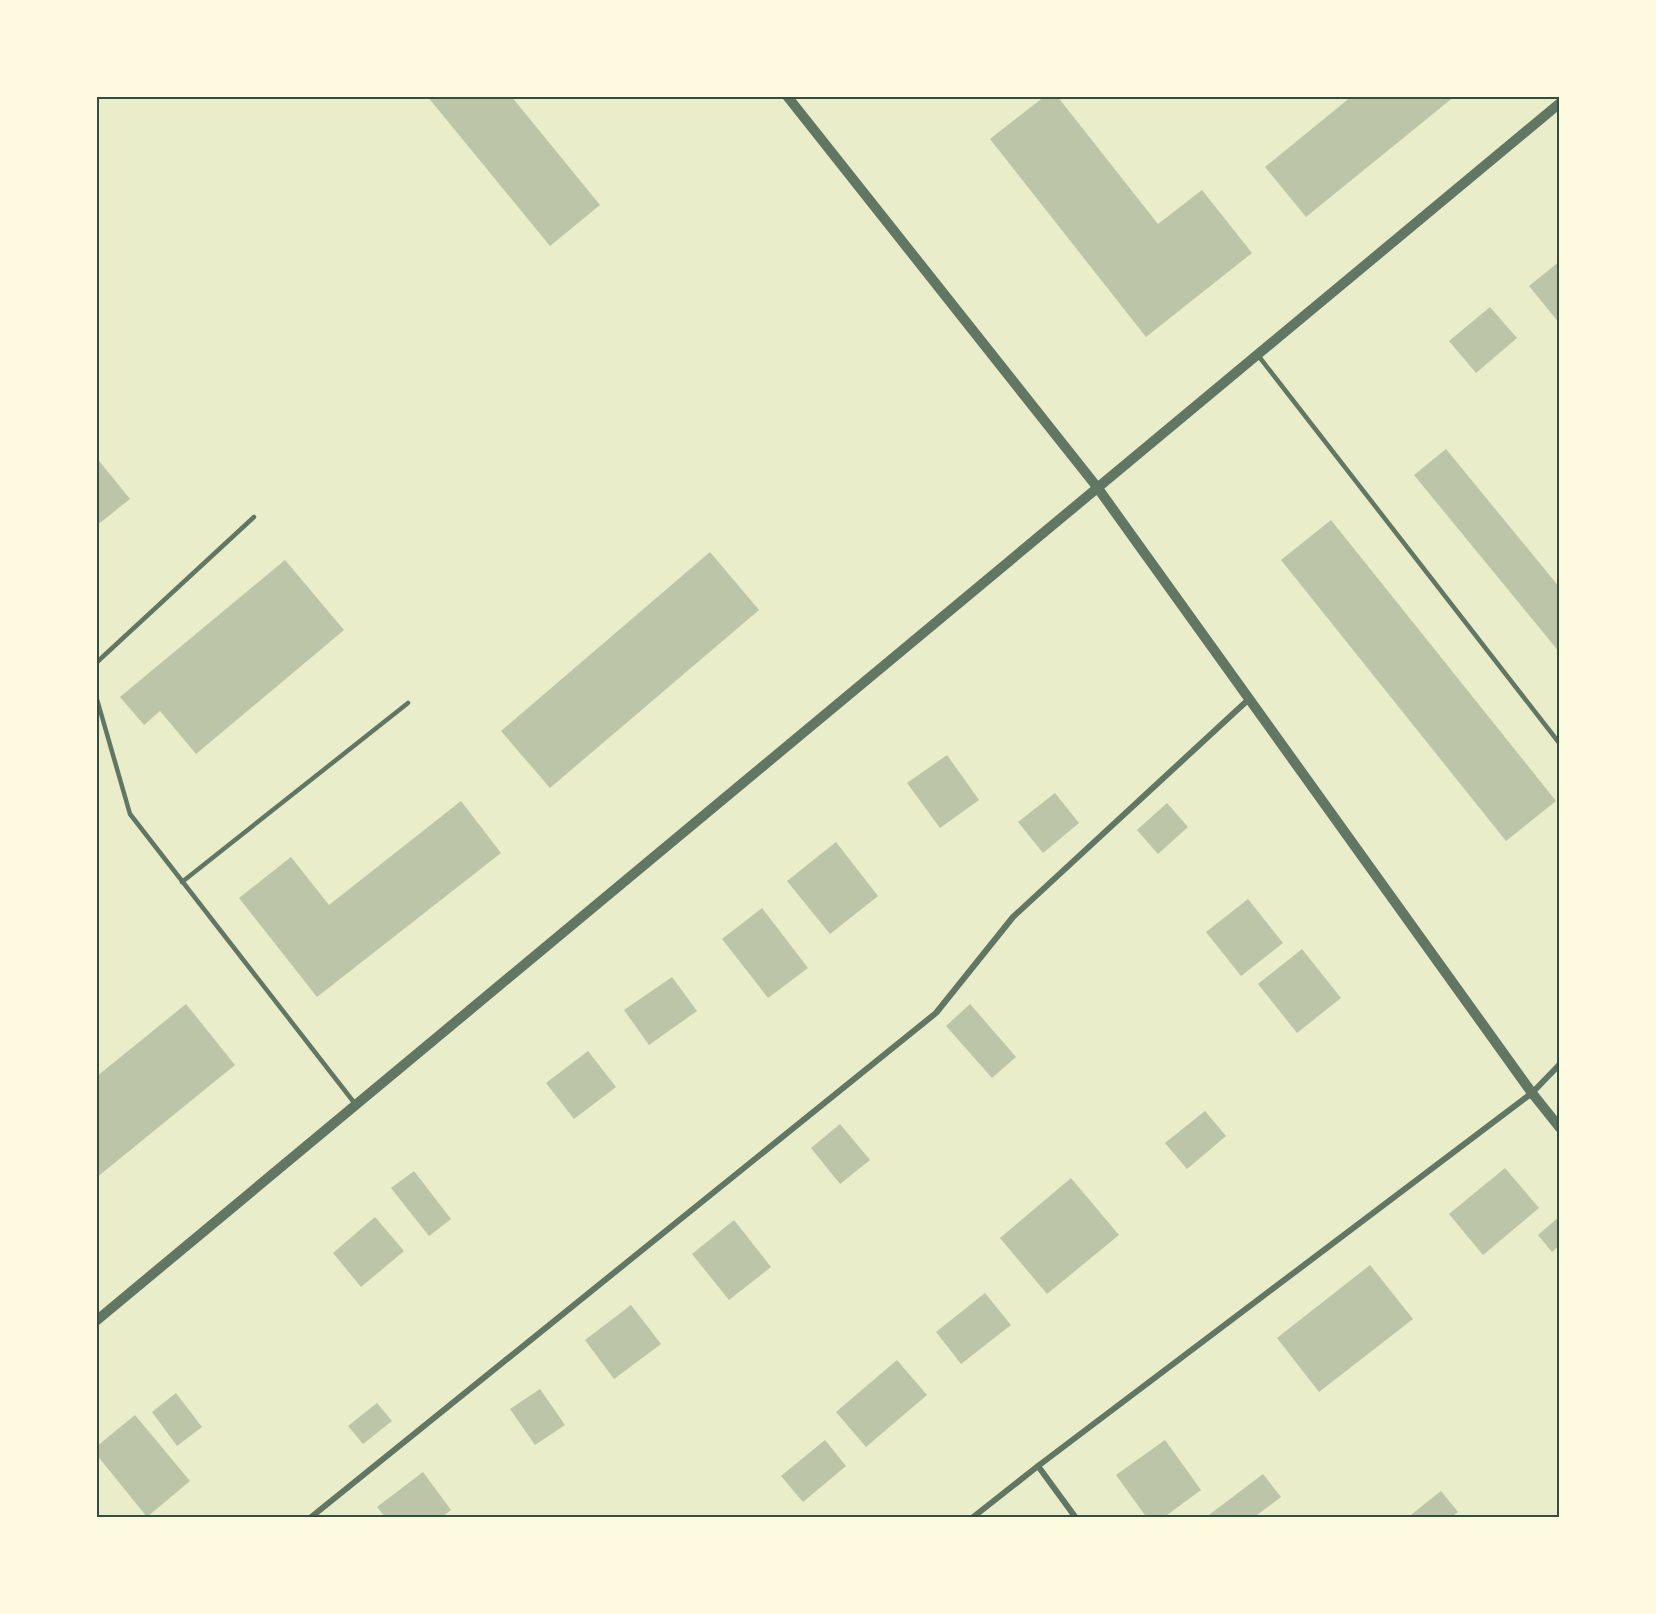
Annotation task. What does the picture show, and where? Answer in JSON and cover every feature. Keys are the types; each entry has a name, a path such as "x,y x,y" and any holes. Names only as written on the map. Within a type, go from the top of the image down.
{"street":[{"path":"787,96 1098,487 1532,1094 1560,1128"},
{"path":"96,1321 1560,104"},
{"path":"310,1518 936,1013 1013,917 1250,699"},
{"path":"972,1518 1532,1094 1560,1064"},
{"path":"1038,1466 1077,1518"}],"lane":[{"path":"1257,354 1560,744"},
{"path":"96,663 254,517"},
{"path":"96,696 130,814 356,1105"},
{"path":"182,882 408,703"}],"building":[{"path":"427,96 511,96 600,205 550,246"},
{"path":"1045,96 1057,96 1158,224 1202,190 1252,253 1146,337 990,139"},
{"path":"1352,96 1455,96 1306,217 1265,167"},
{"path":"1560,261 1560,324 1529,286"},
{"path":"1490,307 1517,338 1476,373 1449,341"},
{"path":"1446,449 1560,588 1560,653 1414,475"},
{"path":"96,457 130,499 96,526"},
{"path":"1331,520 1556,801 1506,841 1281,560"},
{"path":"710,552 759,610 550,788 501,731"},
{"path":"285,560 344,630 196,754 160,711 144,725 120,697"},
{"path":"947,755 979,800 940,828 907,783"},
{"path":"1055,793 1079,823 1043,853 1018,822"},
{"path":"461,801 501,853 317,997 239,898 291,857 329,905"},
{"path":"1167,803 1188,827 1158,854 1137,830"},
{"path":"836,842 878,896 830,934 787,881"},
{"path":"1248,899 1283,943 1241,976 1206,932"},
{"path":"762,908 808,968 768,998 722,939"},
{"path":"1302,949 1341,998 1297,1033 1258,984"},
{"path":"672,977 697,1011 649,1045 624,1010"},
{"path":"186,1004 235,1065 96,1178 96,1077"},
{"path":"970,1004 1016,1057 992,1078 946,1026"},
{"path":"588,1051 616,1087 574,1119 546,1083"},
{"path":"1205,1111 1226,1136 1187,1169 1165,1143"},
{"path":"840,1124 870,1160 840,1184 811,1148"},
{"path":"1505,1168 1539,1208 1483,1255 1449,1214"},
{"path":"414,1171 451,1219 429,1236 391,1188"},
{"path":"1071,1178 1119,1235 1047,1294 1000,1238"},
{"path":"1560,1216 1560,1245 1552,1252 1538,1235"},
{"path":"375,1217 404,1251 361,1287 333,1253"},
{"path":"734,1220 771,1267 729,1300 692,1254"},
{"path":"1370,1265 1413,1319 1319,1392 1277,1338"},
{"path":"985,1293 1011,1325 961,1364 936,1332"},
{"path":"631,1305 661,1344 614,1379 585,1340"},
{"path":"897,1360 927,1395 866,1447 836,1412"},
{"path":"540,1389 565,1425 535,1445 510,1409"},
{"path":"176,1393 202,1427 177,1446 152,1412"},
{"path":"377,1403 392,1421 363,1444 348,1426"},
{"path":"135,1415 190,1481 147,1517 96,1454 96,1447"},
{"path":"825,1440 846,1466 803,1502 781,1476"},
{"path":"1165,1440 1201,1490 1163,1518 1147,1518 1116,1475"},
{"path":"423,1472 451,1510 441,1518 386,1518 377,1507"},
{"path":"1263,1474 1281,1497 1253,1518 1205,1518"},
{"path":"1441,1491 1458,1512 1450,1518 1407,1518"}]}
